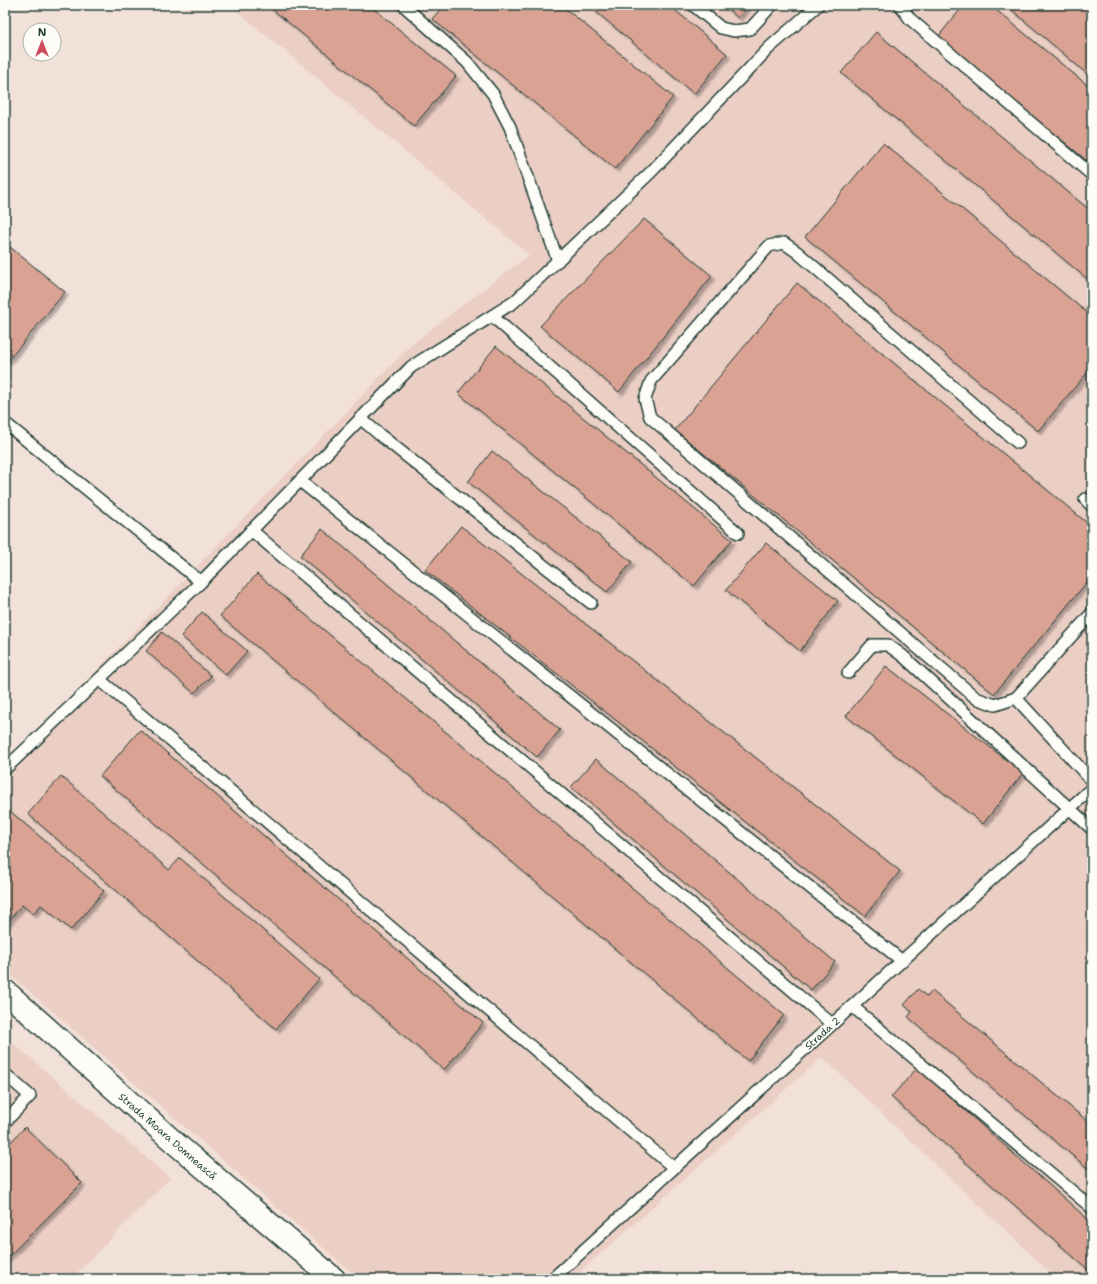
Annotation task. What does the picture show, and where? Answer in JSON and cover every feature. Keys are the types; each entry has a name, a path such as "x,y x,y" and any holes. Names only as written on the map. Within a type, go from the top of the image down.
{"street":[{"name":"Strada Moara Domnească","path":"8,999 334,1279"}],"lane":[{"path":"403,5 467,62 493,94 510,127 558,261"},
{"path":"693,5 720,28 734,31 750,29 772,5"},
{"path":"5,769 201,582 411,367 514,302 651,172 769,48 818,5"},
{"path":"900,5 910,19 1092,174"},
{"path":"1018,442 784,243 769,246 651,381 645,399 650,417 976,698 995,704 1016,698 1092,613"},
{"path":"492,316 738,533"},
{"path":"360,418 591,603"},
{"path":"5,423 201,582"},
{"path":"300,481 901,960"},
{"path":"251,530 832,1024"},
{"path":"848,673 872,645 888,645 903,656 1092,829"},
{"path":"99,679 674,1168"},
{"path":"1016,698 1092,781"},
{"name":"Strada 2","path":"552,1279 901,960 1092,788"},
{"path":"852,1006 1092,1208"},
{"path":"5,1074 30,1096 5,1122"}],"shaded area":[{"path":"230,5 1092,5 1092,1279 1057,1279 822,1057 572,1279 359,1279 5,970 5,765 413,343 529,255"},
{"path":"5,1036 170,1178 71,1279 5,1279"}],"building":[{"path":"267,5 369,5 456,76 414,126"},
{"path":"444,5 561,5 673,97 615,169 432,19"},
{"path":"588,5 669,5 727,54 694,94"},
{"path":"723,5 749,5 738,18"},
{"path":"964,5 990,5 1092,89 1091,164 937,38"},
{"path":"1006,5 1092,5 1092,78"},
{"path":"876,32 1092,212 1092,283 841,73"},
{"path":"883,143 1092,317 1092,367 1038,431 805,237"},
{"path":"644,219 712,276 619,392 540,326"},
{"path":"5,243 65,292 7,362 5,360"},
{"path":"797,283 1092,527 1092,576 994,694 675,430"},
{"path":"496,346 732,540 694,586 458,393"},
{"path":"492,451 632,562 607,592 468,482"},
{"path":"461,526 900,871 865,916 425,570"},
{"path":"322,529 560,730 537,757 300,556"},
{"path":"766,543 838,601 800,651 726,590"},
{"path":"257,574 784,1015 748,1061 220,616"},
{"path":"202,612 247,651 226,675 181,636"},
{"path":"162,632 211,676 194,693 146,651"},
{"path":"886,666 1023,773 983,824 846,716"},
{"path":"140,730 483,1023 444,1070 100,776"},
{"path":"596,759 835,962 811,990 571,787"},
{"path":"61,776 169,870 180,858 319,979 276,1029 28,814"},
{"path":"5,807 104,891 71,930 41,905 33,914 22,905 5,925"},
{"path":"918,989 927,997 932,991 1092,1125 1092,1172 908,1017 912,1012 904,1005"},
{"path":"917,1068 1092,1223 1092,1273 891,1097"},
{"path":"25,1127 82,1183 5,1260 5,1148"}]}
